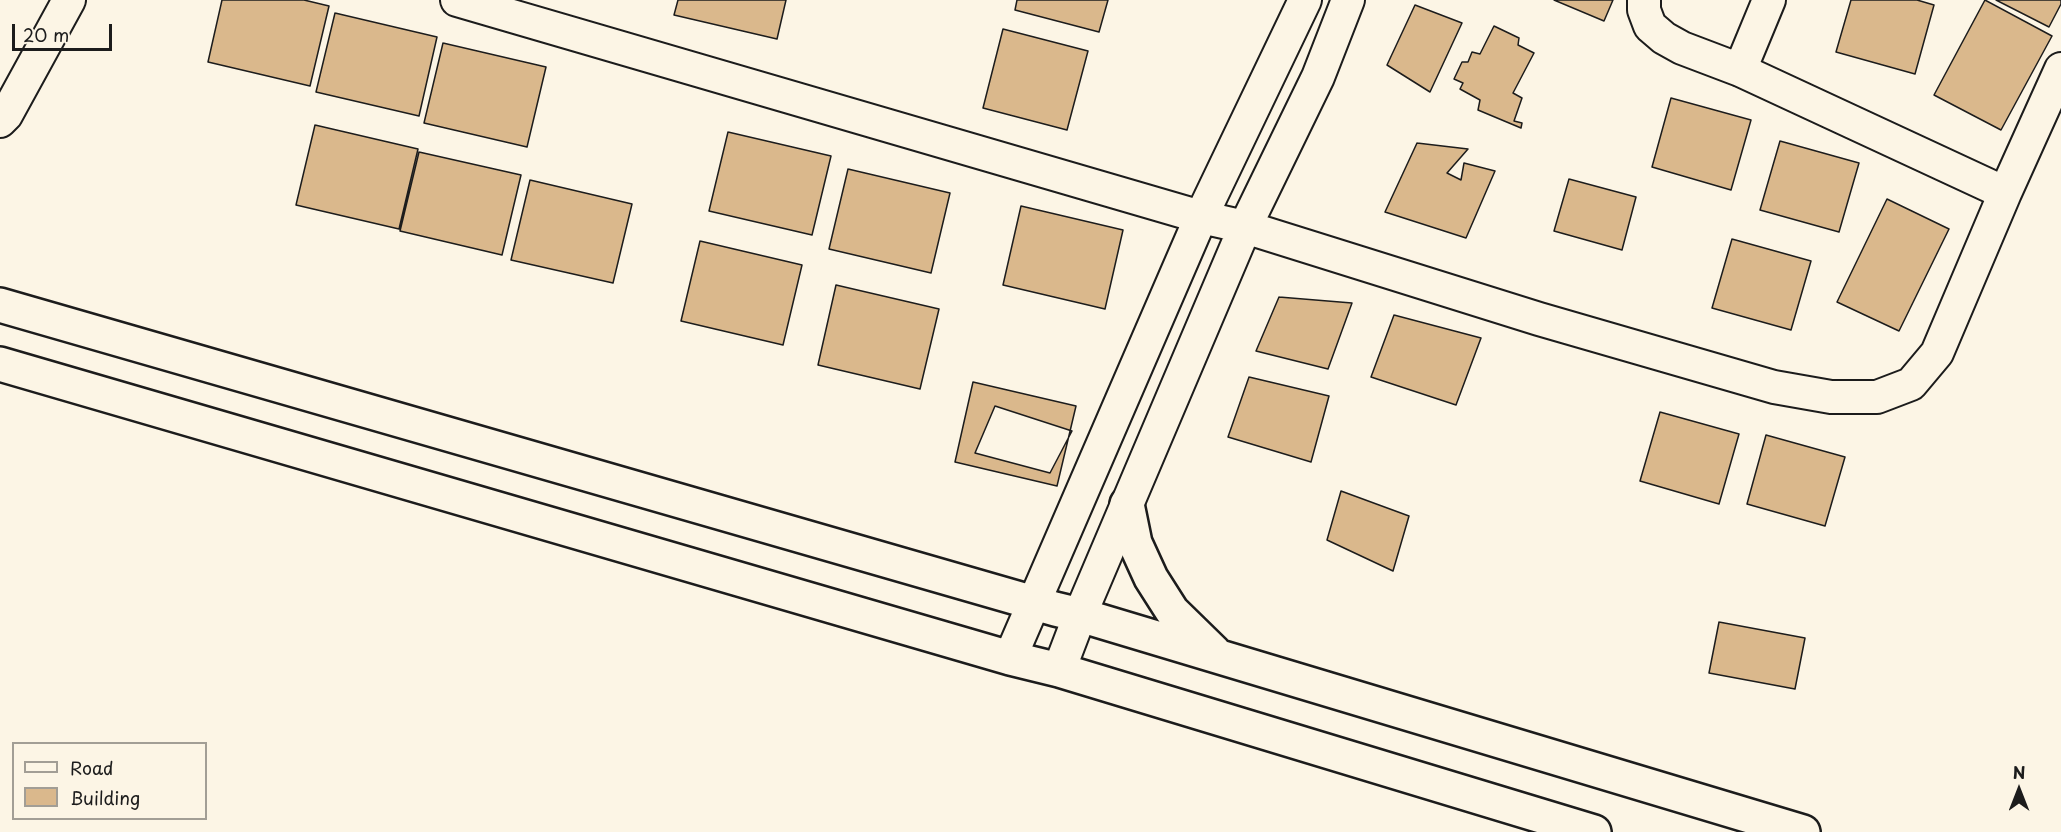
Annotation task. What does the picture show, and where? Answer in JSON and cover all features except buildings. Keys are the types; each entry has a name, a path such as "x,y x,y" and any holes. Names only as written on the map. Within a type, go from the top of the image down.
{"street":[{"path":"0,121 6,115 69,0"},
{"path":"457,0 1201,217 1245,227 1539,319 1774,387 1832,397 1877,397 1911,384 1937,353 2061,69"},
{"path":"1010,658 1201,217 1305,0"},
{"path":"1059,670 1080,615 1245,227 1318,77 1348,0"},
{"path":"1644,0 1644,10 1650,26 1664,38 1682,48 1740,70 2005,193"},
{"path":"1740,70 1769,0"},
{"path":"0,305 1080,615 1803,832"},
{"path":"0,364 1010,658 1059,670 1594,832"},
{"path":"1127,504 1135,543 1151,578 1172,611 1218,656"}]}
